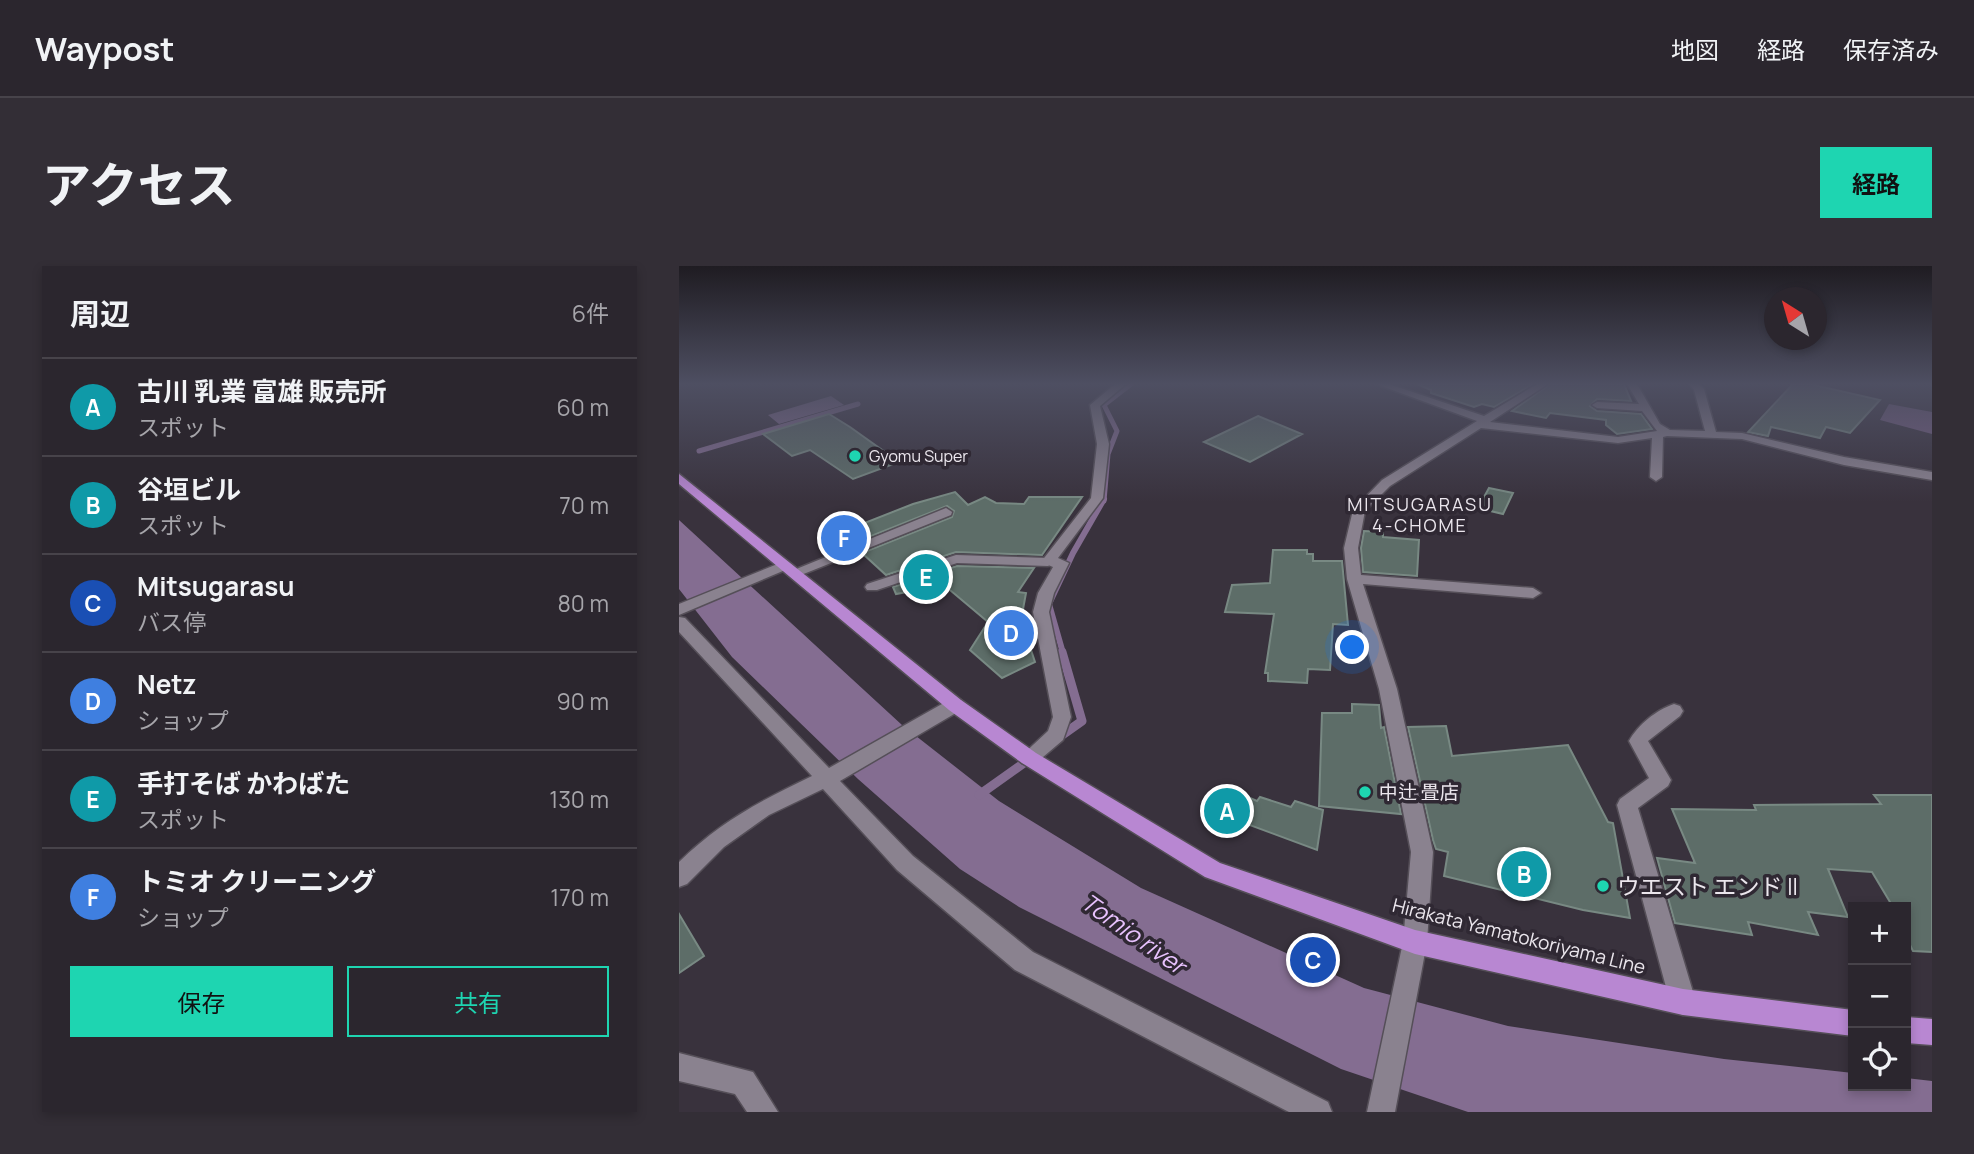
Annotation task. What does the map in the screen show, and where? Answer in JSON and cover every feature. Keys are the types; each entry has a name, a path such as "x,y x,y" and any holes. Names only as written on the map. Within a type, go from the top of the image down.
{"main road":[{"name":"Hirakata Yamatokoriyama Line","path":"679,478 955,705 1029,758 1213,870 1415,942 1683,1002 1848,1022"},
{"path":"1911,1030 1932,1032"}],"street":[{"path":"1048,562 1097,498 1104,444 1099,423"},
{"path":"1384,1100 1415,942 1422,852 1388,689 1354,579 1351,548 1359,510 1386,482 1477,423"},
{"path":"1490,423 1618,440 1663,433 1742,436 1844,461 1932,476"},
{"path":"1655,423 1663,433"},
{"path":"1708,423 1711,433"},
{"path":"1657,477 1663,433"},
{"path":"946,512 791,569 755,579 684,612 836,774 905,863 1024,961 1318,1112"},
{"path":"872,587 956,559 1062,563 1046,593 1041,612 1062,717 1056,736 1029,758"},
{"path":"1354,579 1533,593"},
{"path":"679,877 727,832 762,809 836,774 955,705"},
{"path":"1674,711 1643,732 1638,741 1661,780 1627,805 1683,1002"},
{"path":"679,1067 743,1082 765,1112"}],"shaded area":[{"path":"1893,423 1932,423 1932,434"}],"water":[{"name":"Tomio river","path":"679,520 902,725 999,801 1141,888 1364,988 1508,1026 1724,1059 1848,1072 1848,1091 1911,1091 1911,1079 1932,1081 1932,1112 1468,1112 1341,1069 1019,907 960,869 858,779 732,657 679,589"}],"building":[{"name":"Gyomu Super","path":"798,423 844,423 899,462 853,479 810,450 792,456 763,434"},
{"path":"1242,423 1276,423 1302,434 1250,462 1204,442"},
{"path":"1648,423 1652,429 1617,434 1606,425"},
{"path":"1756,423 1859,423 1850,433 1826,427 1820,438 1771,427 1768,436 1748,432"},
{"path":"1489,488 1513,493 1503,514 1478,508"},
{"path":"955,492 968,505 985,497 996,503 1024,504 1029,497 1082,497 1042,555 956,552 886,575 862,553 952,517 954,511 947,506 851,544 839,533 913,504"},
{"path":"1364,531 1383,532 1383,537 1419,540 1417,576 1363,572 1361,548"},
{"path":"1273,550 1307,550 1307,554 1313,554 1313,561 1342,561 1348,625 1333,624 1330,670 1308,669 1307,683 1268,681 1268,673 1265,673 1274,614 1225,612 1232,585 1270,583"},
{"path":"957,566 1034,568 1018,592 1026,593 1021,620 1035,662 1002,678 970,650 988,622 944,585 896,594 893,587"},
{"path":"1352,704 1379,705 1381,728 1384,727 1401,814 1319,806 1322,713 1352,713"},
{"path":"1446,726 1452,756 1568,745 1608,822 1613,823 1630,918 1583,910 1444,876 1448,852 1436,849 1433,840 1408,727"},
{"path":"1229,789 1257,801 1260,797 1291,807 1295,801 1323,810 1317,850 1212,811"},
{"path":"1874,795 1932,795 1932,952 1913,951 1911,902 1890,902 1872,872 1828,869 1848,917 1808,912 1818,935 1748,922 1752,935 1675,923 1657,858 1695,863 1672,809 1756,810 1754,805 1881,804"},
{"path":"679,914 704,956 679,973"}],"waterway":[{"path":"699,451 792,423"},
{"path":"1104,501 1108,454 1117,431 1113,423"},
{"path":"1063,653 1049,604 1073,553 1104,499"},
{"path":"1058,738 1082,721 1062,652"},
{"path":"979,795 1031,758"}],"place":[{"name":"Gyomu Super","path":"855,456"},
{"name":"トミオ クリーニング","path":"844,538"},
{"name":"手打そば かわばた","path":"926,577"},
{"name":"Netz","path":"1011,633"},
{"name":"中辻 畳店","path":"1365,792"},
{"name":"古川 乳業 富雄 販売所","path":"1227,811"},
{"name":"谷垣ビル","path":"1524,874"},
{"name":"ウエスト エンド II","path":"1603,886"},
{"name":"Mitsugarasu","path":"1313,960"}],"district":[{"name":"MITSUGARASU 4-CHOME","path":"1420,514"}]}
